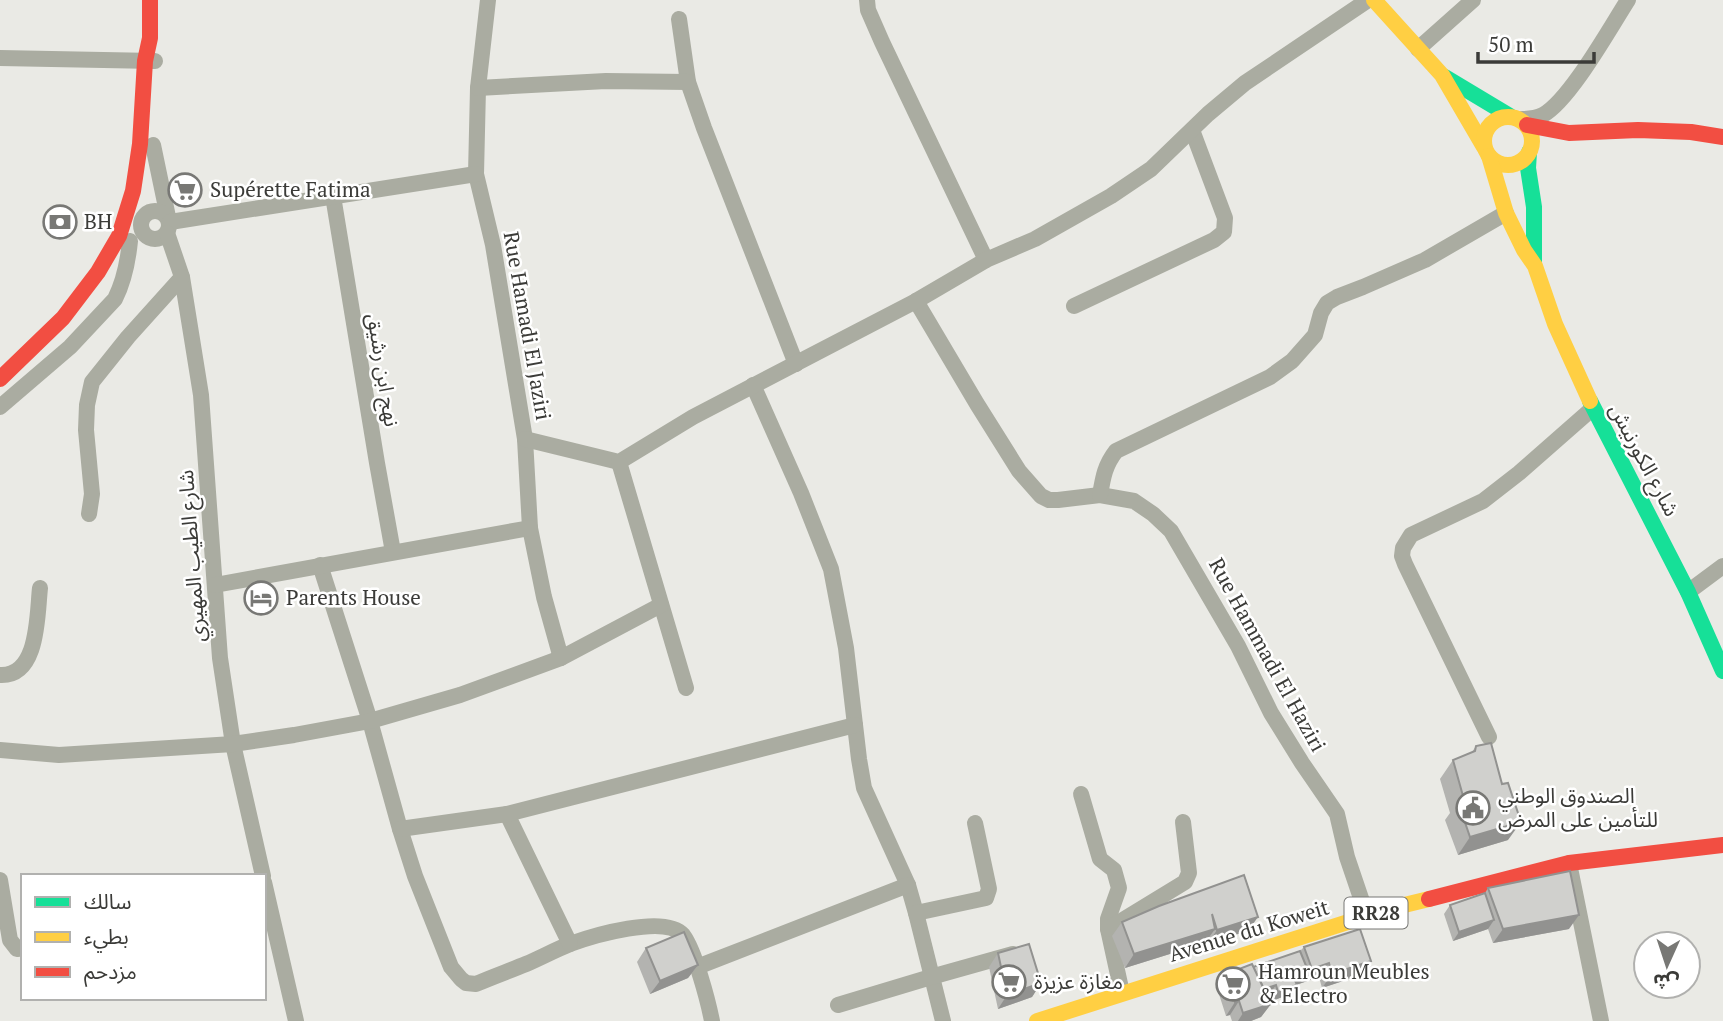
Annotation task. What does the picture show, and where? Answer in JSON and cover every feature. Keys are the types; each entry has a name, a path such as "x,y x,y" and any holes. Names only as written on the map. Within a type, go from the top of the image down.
{"street":[{"path":"0,396 71,326 107,281 146,194 153,145 150,0"},
{"name":"Rue Hamadi El Jaziri","path":"488,0 478,88 476,174 493,245 525,439 530,528 544,597 561,658"},
{"path":"867,0 868,10 882,42 986,260"},
{"path":"525,439 619,462 693,416 916,301 986,260 1035,239 1111,196 1151,169 1245,83 1368,0"},
{"path":"1374,0 1442,75 1486,151 1500,163 1506,165 1520,162 1530,149 1569,133"},
{"path":"1418,49 1473,0"},
{"path":"1519,120 1541,116 1555,106 1572,86 1628,0"},
{"path":"679,19 688,82 796,363"},
{"path":"0,58 150,61"},
{"path":"0,407 70,346 115,299 120,289 134,223 133,191 150,61"},
{"path":"1442,75 1519,120 1530,132 1528,168 1534,207 1535,266"},
{"path":"478,88 606,81 688,82"},
{"path":"1535,266 1506,213 1486,151 1486,129 1493,122 1501,117 1569,133 1638,130 1690,132 1723,137"},
{"path":"1074,306 1214,240 1224,232 1225,218 1192,130"},
{"name":"شارع الطيب المهيري","path":"153,145 168,224 182,277 201,395 220,658 233,744 263,874"},
{"path":"134,223 147,236 158,239 168,224 476,174"},
{"name":"نهج ابن رشيق","path":"332,196 393,552"},
{"path":"0,379 63,318 98,272 119,236 153,210 164,213 168,224"},
{"path":"1100,495 1107,462 1116,451 1270,377 1292,361 1315,335 1321,313 1327,303 1425,260 1506,213"},
{"name":"شارع الكورنيش","path":"1535,266 1555,324 1593,408 1630,475 1688,592 1723,671"},
{"path":"89,514 92,494 86,430 87,405 92,382 182,277"},
{"name":"Rue Hammadi El Haziri","path":"916,301 976,404 1034,490 1049,500 1100,495 1133,501 1153,513 1171,531 1238,646 1271,713 1336,814 1367,916"},
{"path":"753,385 831,569 846,648 864,788 908,885 943,1021"},
{"path":"1489,737 1405,564 1403,548 1411,535 1483,501 1593,408"},
{"path":"619,462 686,688"},
{"path":"215,585 530,528"},
{"path":"320,565 370,721 415,876 451,967 461,979 466,983 476,984 595,936 661,926 673,928 682,934 697,967 712,1021"},
{"path":"1688,592 1723,566"},
{"path":"0,676 15,672 29,656 34,642 40,588"},
{"path":"0,750 59,755 233,744 370,721 460,695 561,658 661,605"},
{"path":"400,829 507,814 855,725"},
{"path":"1082,794 1100,859 1114,870 1119,888 1108,919 1108,929 1122,993"},
{"path":"507,814 570,944"},
{"path":"916,913 986,898 989,889 975,822"},
{"path":"1108,929 1185,882 1189,873 1183,822"},
{"name":"Avenue du Koweit","path":"1037,1021 1392,908 1569,863 1723,845"},
{"path":"1569,863 1601,1021"},
{"path":"0,880 10,940 17,949 21,948"},
{"path":"697,967 908,885"},
{"path":"266,891 296,1021"},
{"path":"838,1004 1023,952"}],"building":[{"path":"1491,743 1502,784 1508,783 1521,822 1470,837 1458,802 1463,796 1453,760 1475,751 1476,746"},
{"path":"1570,871 1579,915 1503,929 1488,888"},
{"path":"1244,875 1258,917 1217,930 1212,914 1215,929 1134,954 1122,922"},
{"path":"1485,893 1494,920 1459,932 1450,905"},
{"path":"1360,929 1371,961 1332,974 1329,963 1312,969 1304,947"},
{"path":"684,932 698,965 660,981 646,948"},
{"path":"1029,944 1041,983 1007,995 998,953"},
{"path":"1300,951 1309,973 1294,978 1297,985 1278,992 1276,985 1264,989 1253,967"},
{"path":"1252,964 1271,1004 1243,1013 1239,1001 1235,1002 1226,974"}],"traffic: fast":[{"path":"1445,77 1510,116"},
{"path":"1529,152 1528,168 1534,207 1534,263"},
{"path":"1590,401 1688,592 1723,671"}],"traffic: slow":[{"path":"1374,0 1442,75 1484,147"},
{"path":"1508,117 1525,124 1532,141 1525,158 1508,165 1491,158 1484,141 1491,124 1508,117"},
{"path":"1489,156 1506,213 1535,266 1555,324 1590,401"},
{"path":"1037,1021 1392,908 1429,899"}],"traffic: jam":[{"path":"0,379 63,318 98,272 119,236 133,191 140,144 145,61 150,38 150,0"},
{"path":"1527,125 1569,133 1638,130 1691,132 1723,137"},
{"path":"1429,899 1569,863 1723,845"}],"place":[{"name":"Supérette Fatima","path":"185,190"},
{"name":"BH","path":"60,222"},
{"name":"Parents House","path":"261,598"},
{"name":"الصندوق الوطني للتأمين على المرض","path":"1473,808"},
{"name":"مغازة عزيزة","path":"1009,982"},
{"name":"Hamroun Meubles & Electro","path":"1233,984"}]}
